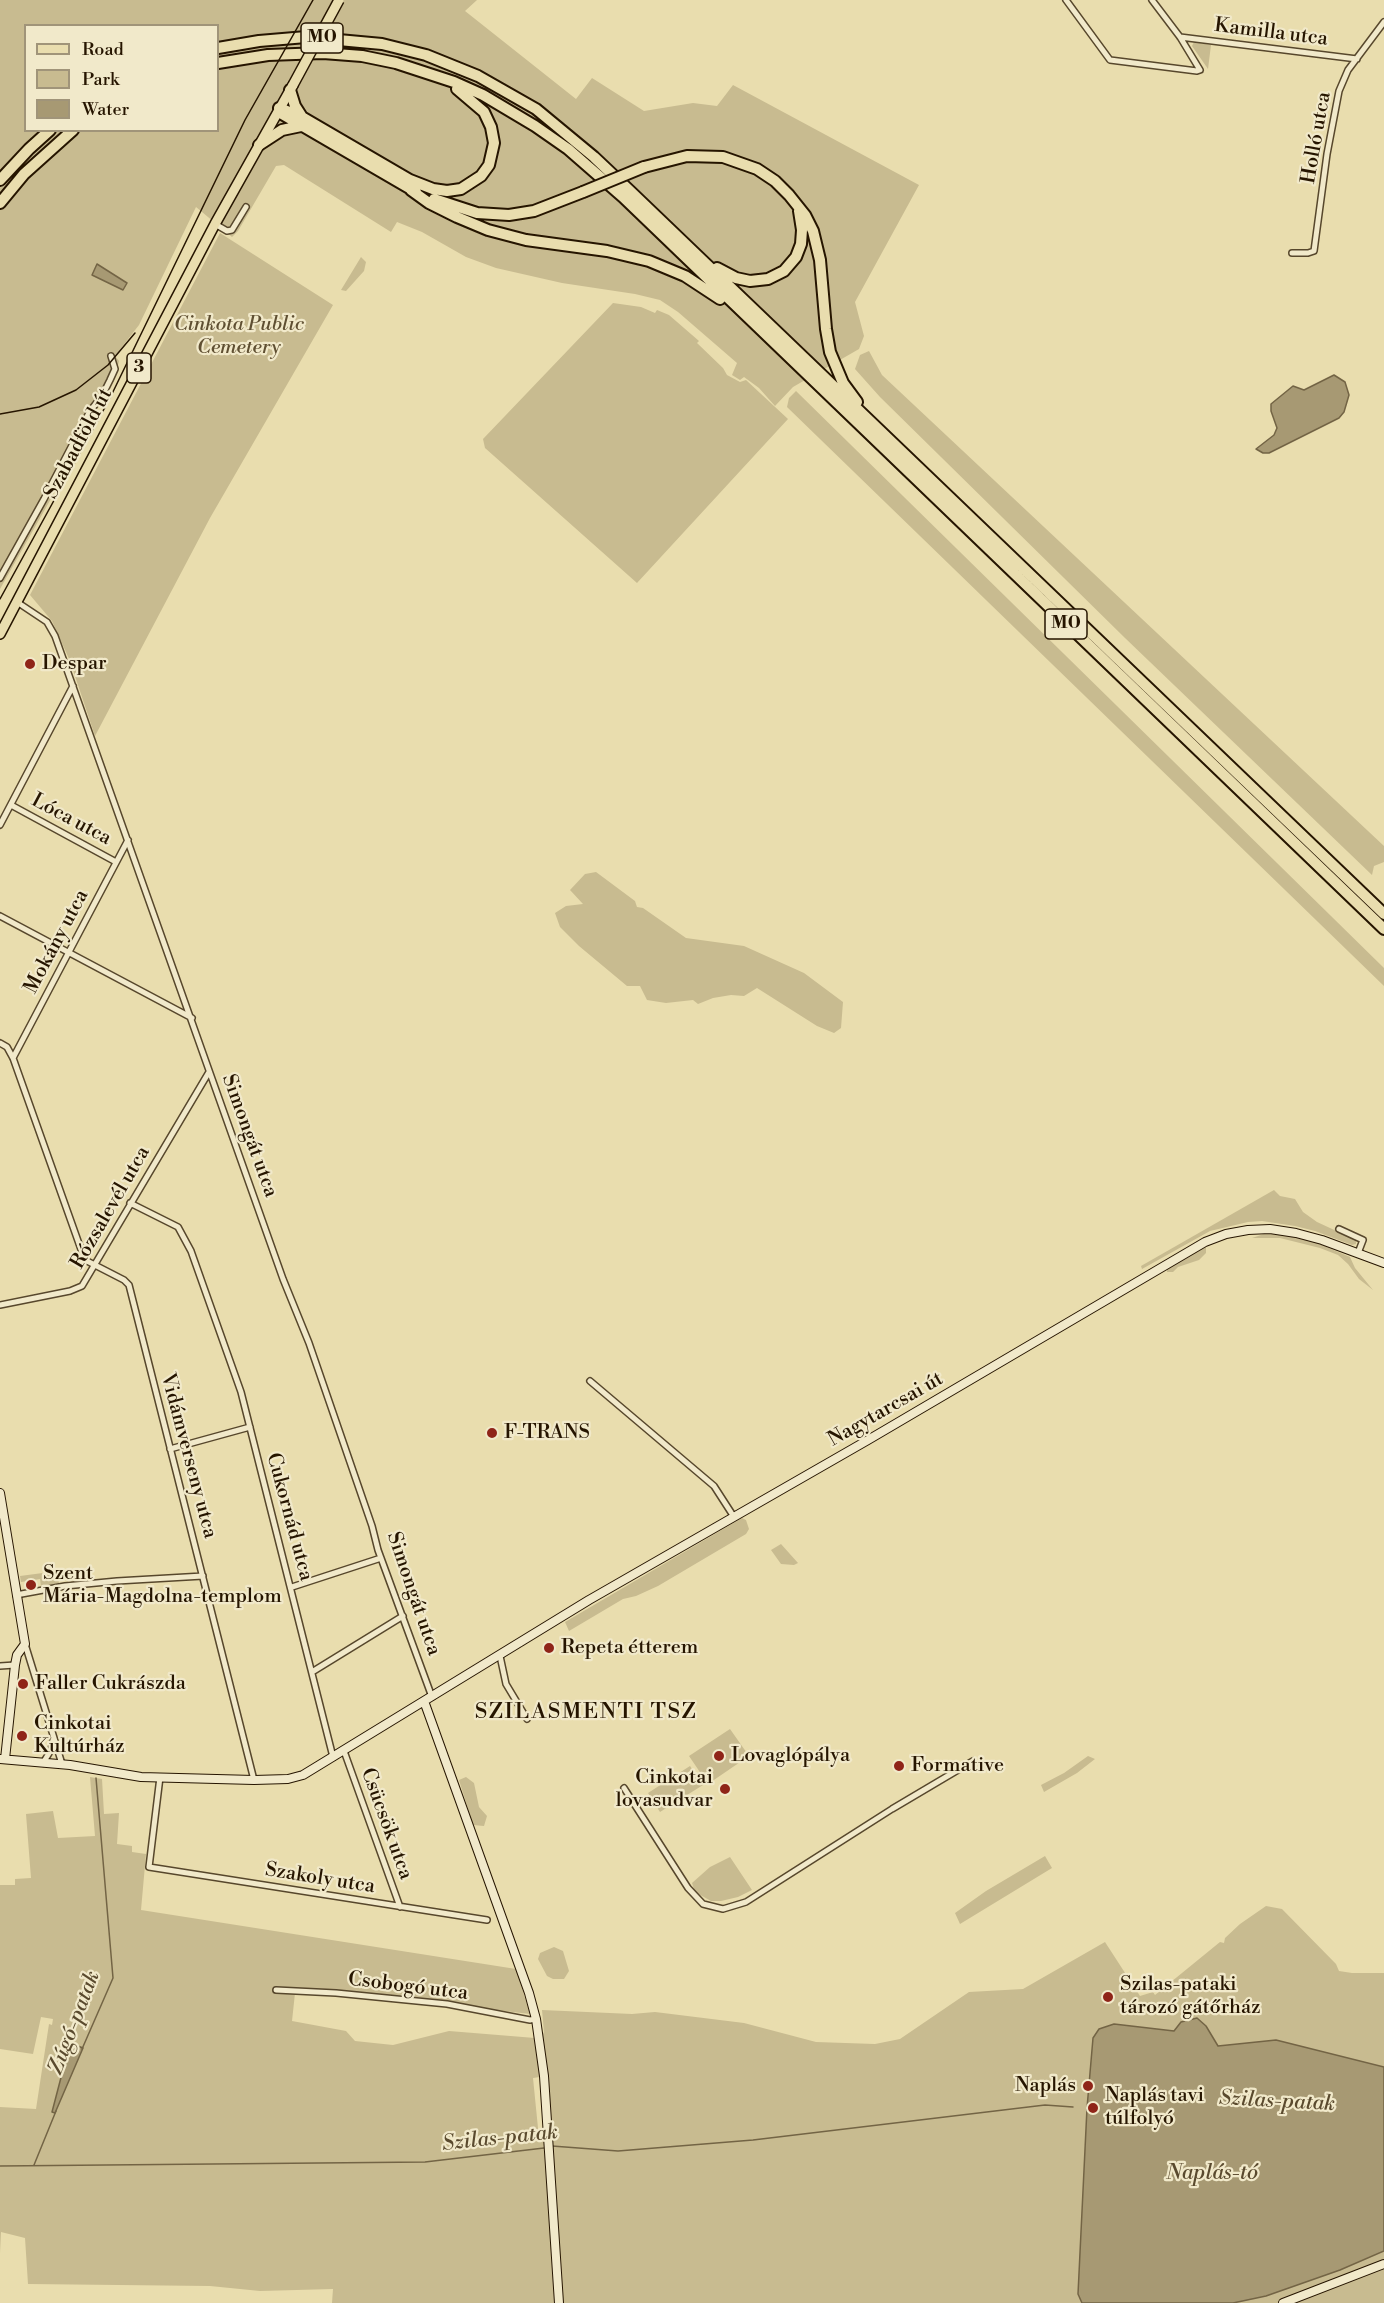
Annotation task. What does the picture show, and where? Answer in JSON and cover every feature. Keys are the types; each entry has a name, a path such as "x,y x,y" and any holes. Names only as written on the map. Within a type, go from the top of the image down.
{"highway":[{"name":"M0","path":"219,48 281,38 348,40 382,44 414,52 478,76 517,97 557,125 691,249 1384,914"},
{"name":"M0","path":"219,63 268,55 323,53 362,56 422,71 489,98 567,149 623,197 1384,929"},
{"path":"410,185 441,190 461,189 481,176 489,165 494,150 491,127 478,106 464,93 422,71"},
{"path":"292,87 295,106 302,122"},
{"path":"278,109 444,203 477,213 509,215 534,211 644,167 687,156 733,159 757,169 775,181 809,221 817,245 827,342 834,363 851,396 891,441"},
{"path":"259,145 282,130 302,122"},
{"path":"0,180 28,149 48,132"},
{"path":"0,203 30,168 71,132"},
{"path":"410,185 429,203 457,218 488,230 526,240 627,256 664,267 703,287 733,310 748,318"},
{"path":"691,249 717,268 736,278 759,281 776,276 790,265 799,251 802,230 798,208"}],"main road":[{"name":"3","path":"259,145 339,0"},
{"name":"Szabadföld út","path":"0,634 215,224 259,145"},
{"name":"Nagytarcsai út","path":"2,1759 62,1764 128,1776 160,1778 254,1780 297,1777 334,1758 589,1600 1205,1242 1248,1230 1270,1229 1296,1233 1384,1263"},
{"path":"0,1493 25,1644 17,1655 2,1759"},
{"path":"424,1701 526,1985 536,2019 544,2076 559,2303"},
{"path":"1283,2303 1384,2264"}],"street":[{"path":"1065,0 1110,60 1200,70 1152,0"},
{"name":"Holló utca","path":"1292,253 1314,251 1338,91 1343,78 1384,22"},
{"name":"Kamilla utca","path":"1180,38 1357,59"},
{"path":"215,224 227,231 232,230 246,207"},
{"path":"0,578 45,499 90,411 102,396 115,369 111,356"},
{"name":"Simongát utca","path":"17,602 47,622 55,636 283,1279 309,1343 381,1558 432,1697"},
{"path":"0,825 73,686"},
{"name":"Lóca utca","path":"10,805 116,861"},
{"name":"Mokány utca","path":"13,1058 128,840"},
{"path":"0,916 192,1018"},
{"path":"0,1043 7,1047 13,1058 83,1255 93,1265"},
{"name":"Rózsalevél utca","path":"0,1305 70,1292 82,1286 209,1072"},
{"name":"Cukornád utca","path":"130,1203 178,1227 191,1251 241,1392 334,1758"},
{"path":"1339,1229 1363,1240 1358,1253"},
{"name":"Vidámverseny utca","path":"93,1265 124,1280 129,1285 254,1780"},
{"path":"591,1381 714,1486 734,1517"},
{"path":"170,1449 250,1427"},
{"path":"292,1587 381,1558"},
{"path":"16,1595 65,1586 203,1576"},
{"path":"312,1672 403,1616"},
{"path":"25,1644 62,1764"},
{"path":"500,1656 506,1684 527,1719"},
{"path":"0,1666 15,1665"},
{"path":"43,1763 51,1750 54,1738"},
{"name":"Csücsök utca","path":"344,1751 400,1907"},
{"path":"624,1788 688,1888 702,1904 731,1908 746,1902 892,1809 973,1761"},
{"name":"Szakoly utca","path":"160,1778 149,1867 487,1920"},
{"name":"Csobogó utca","path":"276,1990 336,1993 447,2004 530,2020 536,2019"}],"green space":[{"path":"0,0 477,0 465,11 576,99 592,78 644,111 693,103 717,106 733,85 919,185 855,302 864,336 859,349 793,387 775,406 759,388 744,377 740,380 732,375 737,363 678,312 660,300 562,283 496,268 466,257 422,232 397,222 391,232 284,165 276,166 238,231 232,237 196,207 139,325 115,356 119,361 117,370 61,481 0,589"},
{"path":"1194,42 1211,45 1208,69 1192,46"},
{"name":"Cinkota Public Cemetery","path":"220,233 333,305 210,518 95,736 70,661 52,621 30,595"},
{"path":"361,257 366,262 364,271 346,291 341,290"},
{"path":"613,303 641,307 655,313 657,310 669,315 699,341 697,343 723,368 727,375 740,382 746,380 788,419 637,583 485,448 483,439"},
{"path":"869,351 882,375 1384,846 1384,862 1374,866 1372,875 1125,638 880,397 855,369 860,355"},
{"path":"796,391 1384,968 1384,986 787,407 789,398"},
{"path":"596,872 635,901 637,907 643,908 686,938 744,946 804,973 843,1002 841,1028 834,1033 817,1026 757,988 744,996 731,995 713,998 698,1004 693,1000 666,1003 647,1000 640,986 627,986 560,927 555,913 566,906 583,904 570,890 585,874"},
{"path":"1274,1190 1280,1196 1295,1199 1303,1212 1317,1222 1356,1240 1356,1244 1352,1245 1295,1226 1262,1221 1248,1222 1210,1231 1142,1269 1141,1266"},
{"path":"1264,1234 1283,1234 1310,1240 1350,1257 1355,1268 1373,1290 1359,1279 1338,1255 1280,1238 1252,1238"},
{"path":"1206,1247 1206,1253 1199,1260 1178,1267 1173,1272 1167,1272 1167,1268"},
{"path":"742,1518 746,1520 749,1529 746,1534 658,1586 623,1599 569,1631 565,1622"},
{"path":"781,1544 798,1563 781,1564 771,1550"},
{"path":"58,1571 59,1584 41,1587 40,1579 21,1582 20,1576"},
{"name":"Lovaglópálya","path":"730,1729 749,1756 708,1784 689,1756"},
{"path":"1088,1756 1095,1759 1077,1773 1044,1792 1041,1785 1064,1773"},
{"name":"Lovaglópálya","path":"690,1766 703,1785 660,1812 648,1793"},
{"path":"90,1777 102,1779 104,1814 119,1813 117,1844 132,1846 132,1852 146,1854 141,1910 516,1969 530,2014 309,1988 295,1993 292,2021 346,2031 355,2041 393,2045 449,2031 535,2038 540,2077 533,2078 539,2138 552,2137 548,2075 542,2036 544,2032 542,2010 632,2014 655,2012 744,2023 816,2042 875,2044 900,2039 969,1992 1023,1989 1105,1942 1140,1996 1153,1992 1155,1995 1220,1942 1224,1943 1225,1938 1240,1924 1266,1906 1282,1909 1336,1964 1339,1971 1384,1973 1384,2303 332,2303 333,2289 260,2291 210,2286 28,2284 25,2238 1,2232 0,2253 0,2107 36,2109 49,2024 52,2025 53,2019 41,2017 33,2054 0,2049 0,1885 15,1885 15,1879 31,1878 26,1814 53,1811 58,1838 95,1836"},
{"path":"466,1777 474,1783 479,1807 487,1816 484,1826 473,1825 459,1780"},
{"path":"1045,1856 1052,1868 960,1924 955,1913 986,1891"},
{"path":"730,1857 752,1890 738,1897 721,1901 711,1901 695,1892 692,1883 710,1867"},
{"path":"554,1947 563,1951 569,1971 564,1979 553,1979 547,1976 538,1959 540,1953"}],"water":[{"path":"97,264 127,283 123,290 92,275"},
{"path":"1334,375 1345,382 1349,395 1344,412 1339,418 1269,453 1256,449 1274,435 1277,428 1271,404 1293,386 1304,390"},
{"name":"Naplás-tó","path":"1197,2018 1206,2026 1218,2046 1276,2040 1384,2067 1384,2251 1340,2270 1266,2296 1233,2303 1082,2303 1078,2294 1087,2108 1093,2038 1099,2029 1114,2024 1174,2031 1181,2022"},
{"path":"70,2043 83,2048 55,2113 52,2112"}],"waterway":[{"name":"Zúgó-patak","path":"82,2049 113,1978 96,1778"},
{"name":"Szilas-patak","path":"552,2146 618,2151 753,2140 1045,2105 1073,2107"},
{"name":"Zúgó-patak","path":"34,2165 56,2111"},
{"name":"Szilas-patak","path":"0,2166 425,2162 544,2148"}],"tram line":[{"path":"0,599 109,400 245,120 313,0"},
{"path":"0,414 39,407 76,390 108,365 135,333"}],"place":[{"name":"Despar","path":"30,664"},
{"name":"F-TRANS","path":"492,1433"},
{"name":"Szent Mária-Magdolna-templom","path":"31,1585"},
{"name":"Repeta étterem","path":"549,1648"},
{"name":"Faller Cukrászda","path":"23,1684"},
{"name":"Cinkotai Kultúrház","path":"22,1736"},
{"name":"Lovaglópálya","path":"719,1756"},
{"name":"Formative","path":"899,1766"},
{"name":"Cinkotai lovasudvar","path":"725,1789"},
{"name":"Szilas-pataki tározó gátőrház","path":"1108,1997"},
{"name":"Naplás","path":"1088,2086"},
{"name":"Naplás tavi túlfolyó","path":"1093,2108"}],"district":[{"name":"SZILASMENTI TSZ","path":"586,1713"}]}
